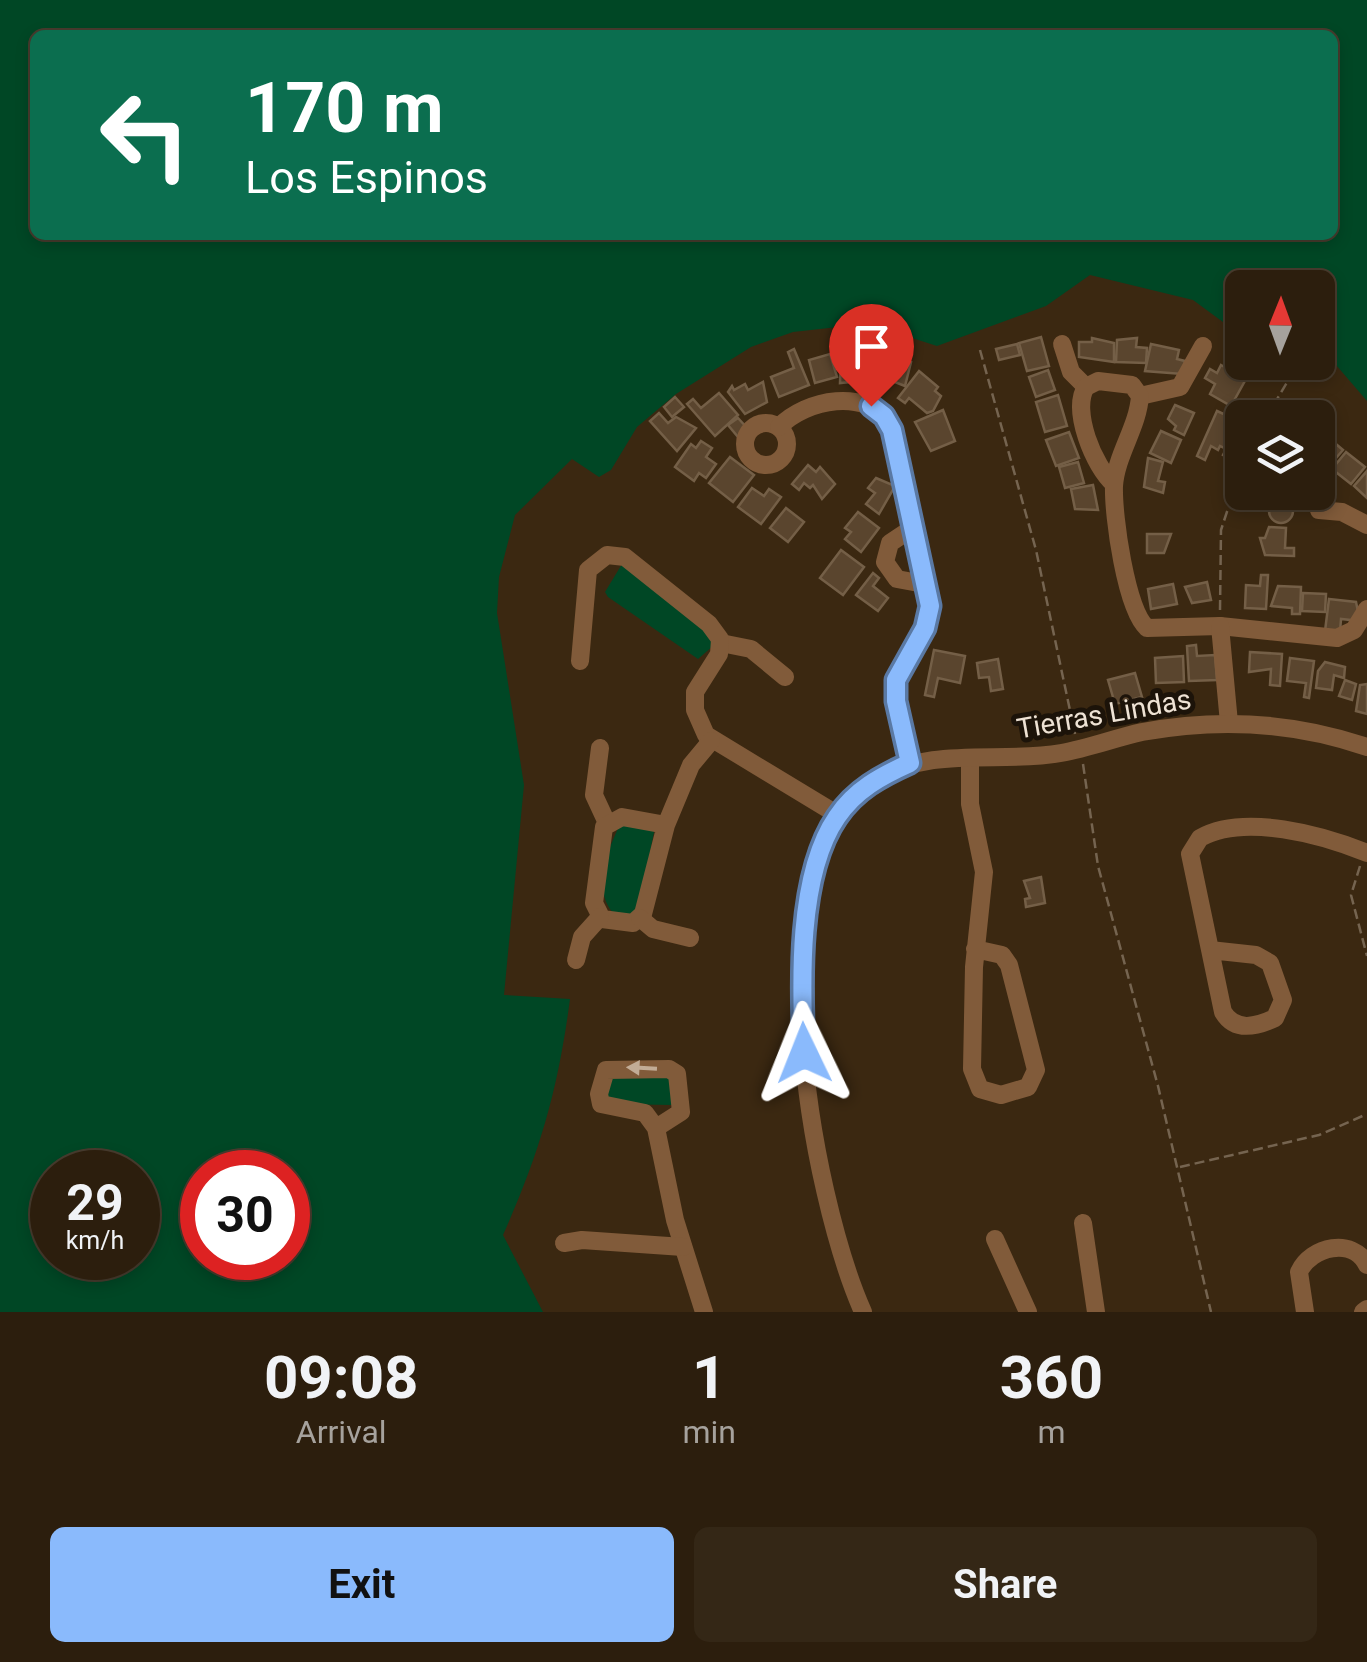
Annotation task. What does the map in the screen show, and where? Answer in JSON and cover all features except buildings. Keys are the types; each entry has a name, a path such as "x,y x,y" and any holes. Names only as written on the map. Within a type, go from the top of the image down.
{"street":[{"path":"1062,344 1072,372 1086,387"},
{"path":"1140,396 1180,386 1203,346"},
{"path":"1114,484 1097,464 1080,401 1086,387 1098,381 1126,384 1140,396"},
{"path":"1140,396 1114,484 1120,541 1139,620 1158,631 1220,626 1337,638 1354,630 1367,609"},
{"path":"779,427 800,410 832,402 859,402 880,411 892,430 928,621 903,662 896,690 910,763"},
{"path":"1319,510 1342,512 1367,526"},
{"path":"911,529 890,542 885,562 897,579 924,584"},
{"path":"580,661 584,582 591,566 607,555 629,560 709,624 721,644 751,649 785,678"},
{"path":"1220,626 1230,722"},
{"path":"721,644 695,692 698,720 711,741 838,815"},
{"name":"Tierras Lindas","path":"863,1312 825,1203 805,1084 802,1008 806,931 816,866 838,815 875,780 910,763 1040,757 1171,727 1230,722 1314,732 1367,747"},
{"path":"640,918 666,825 691,765 711,741"},
{"path":"600,748 594,795 607,823 594,904 600,917 618,923 640,918"},
{"path":"970,758 970,804 984,872 976,949 976,1083 995,1095 1023,1090 1032,1084 1036,1070 1009,965 1002,955 976,949"},
{"path":"607,823 622,817 666,825"},
{"path":"1210,950 1266,960 1282,995 1279,1014 1252,1026 1228,1020 1210,950 1190,854 1200,838 1222,831 1286,830 1367,852"},
{"path":"576,960 582,937 600,917"},
{"path":"640,918 653,929 690,938"},
{"path":"656,1128 682,1112 678,1074 669,1070 606,1070 599,1102 645,1113 656,1128 702,1312"},
{"path":"1083,1223 1096,1312"},
{"path":"995,1239 1028,1312"},
{"path":"564,1243 582,1240 684,1247"},
{"path":"1305,1312 1299,1272 1310,1258 1347,1248 1362,1256 1367,1266"}],"path":[{"path":"980,350 1036,550 1075,736"},
{"path":"1220,626 1221,530 1228,510"},
{"path":"1083,762 1098,866 1178,1168 1211,1312"},
{"path":"1367,852 1351,895 1367,956"},
{"path":"1178,1168 1319,1135 1367,1114"}],"green space":[{"path":"0,0 1367,0 1367,401 1335,364 1335,270 1225,270 1225,324 1193,300 1090,275 1046,306 937,346 884,329 838,327 793,332 751,347 676,394 637,427 611,470 599,477 572,459 515,515 499,577 497,613 524,785 504,995 570,999 546,1120 503,1235 543,1312 0,1312"},
{"path":"622,564 710,633 713,646 698,659 608,597 605,592"},
{"path":"621,823 652,827 654,832 639,908 636,913 618,917 604,897 603,884 607,858"},
{"path":"610,1074 672,1075 672,1105 610,1104 606,1089"}],"route":[{"path":"804,1053 803,973 816,866 834,822 851,800 875,780 910,763 896,701 896,680 922,635 929,614 891,425 871,406"}]}
